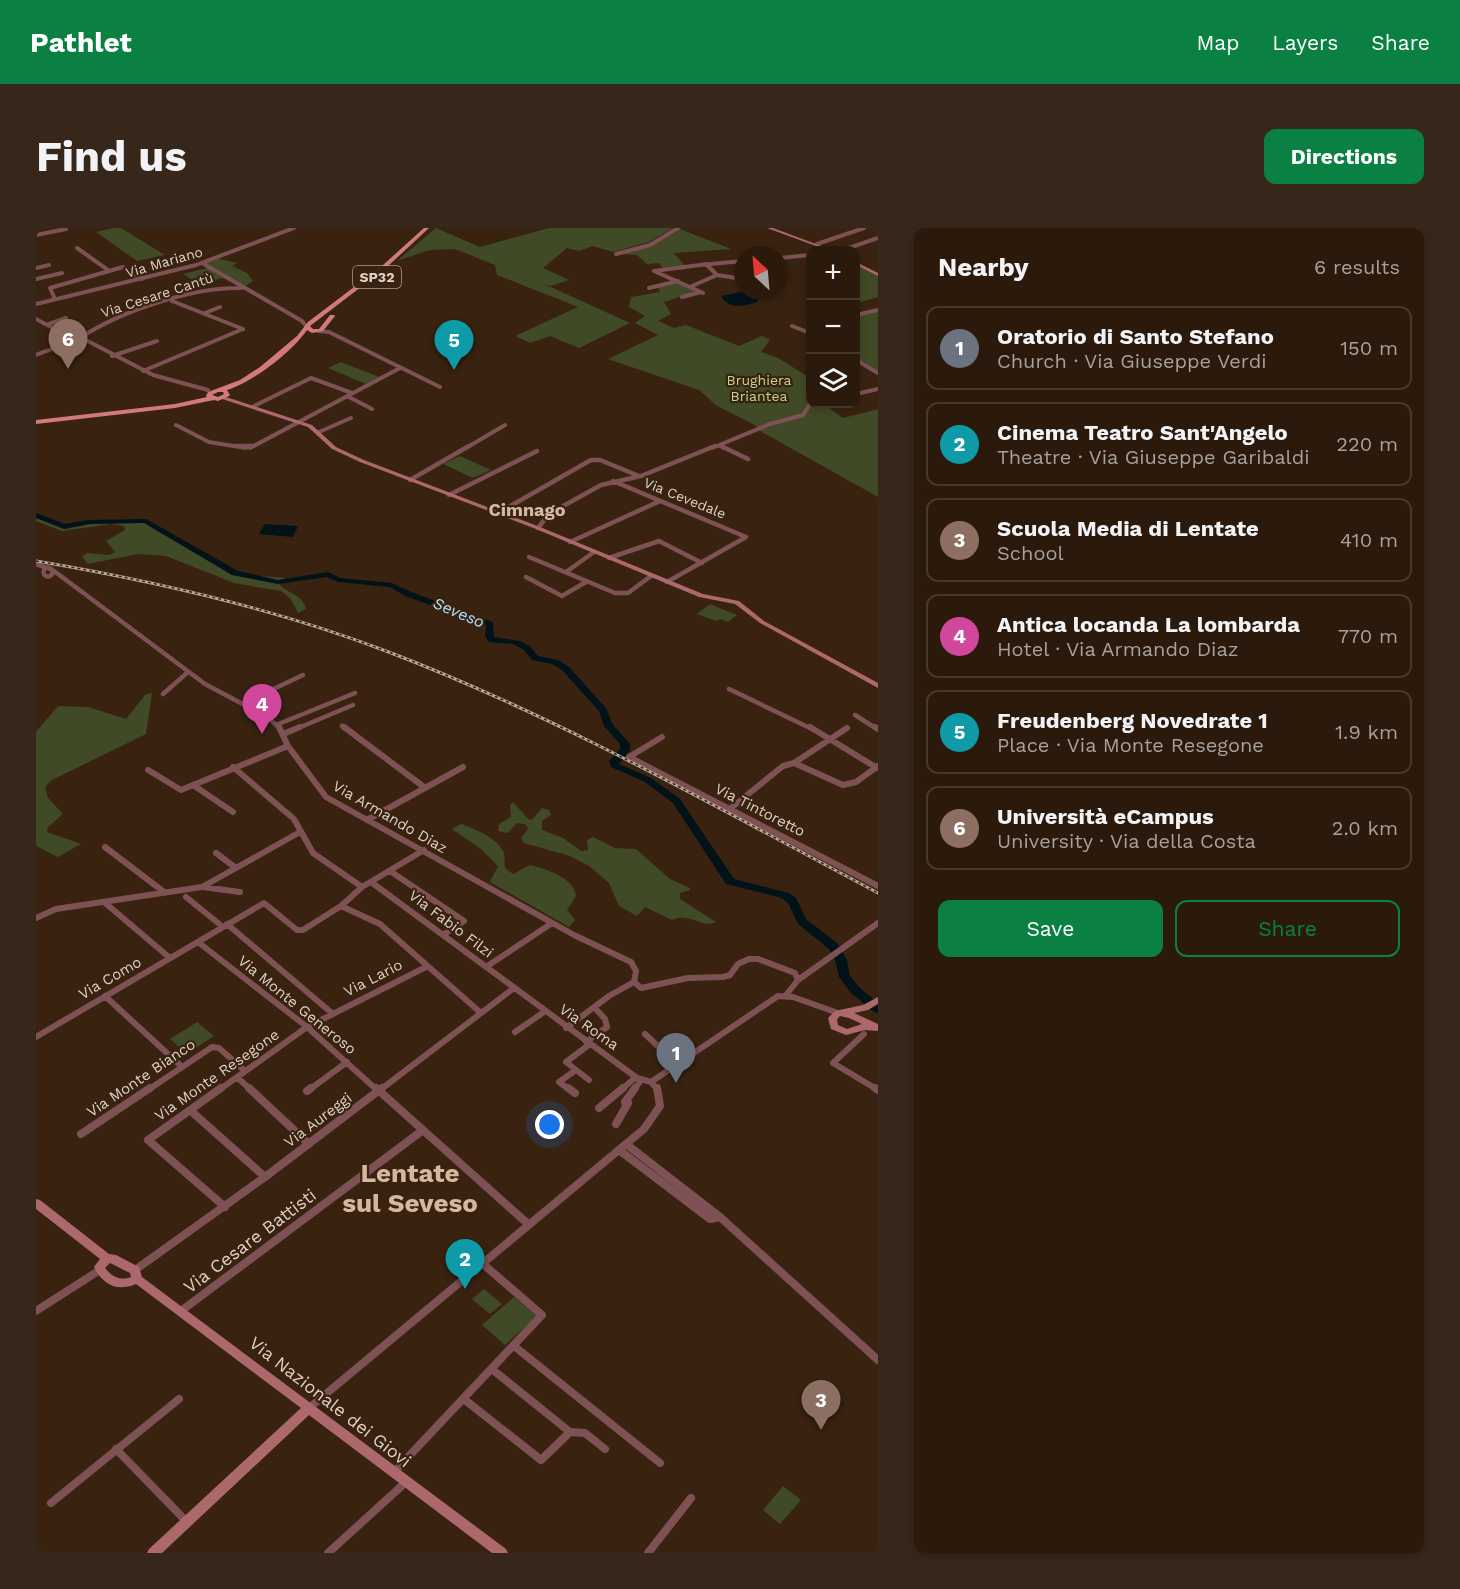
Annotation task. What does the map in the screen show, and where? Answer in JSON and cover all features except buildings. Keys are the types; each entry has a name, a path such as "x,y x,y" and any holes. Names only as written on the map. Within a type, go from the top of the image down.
{"main road":[{"name":"SP32","path":"36,422 134,410 212,393 243,381 260,370 310,324 343,302 429,228"},
{"name":"SP32","path":"227,396 256,377 291,347 319,329 429,228"},
{"path":"310,324 319,329"},
{"path":"212,393 227,396"},
{"path":"212,393 227,396"}],"street":[{"name":"Via Mariano","path":"36,304 202,263 294,228"},
{"path":"616,254 650,245 678,228"},
{"path":"770,228 821,246"},
{"path":"817,244 864,228"},
{"path":"36,235 66,229"},
{"path":"855,246 878,238"},
{"path":"77,248 108,270"},
{"path":"788,257 806,255"},
{"path":"703,260 717,274 734,278"},
{"path":"682,297 702,292 654,271 734,262"},
{"path":"202,263 227,282 235,282 242,288 310,324"},
{"path":"36,268 49,265"},
{"path":"860,266 878,275"},
{"path":"55,299 50,288 108,270 123,267 142,279"},
{"path":"36,279 62,273"},
{"path":"692,286 717,274"},
{"path":"649,288 678,281"},
{"path":"227,282 235,282"},
{"name":"Via Cesare Cantù","path":"36,354 79,339 97,326 227,282 242,288"},
{"path":"143,371 243,329 172,301"},
{"path":"205,313 220,307"},
{"path":"860,314 878,310"},
{"path":"36,318 143,371 212,393"},
{"path":"49,324 66,318"},
{"path":"792,326 806,331"},
{"path":"319,329 440,387"},
{"path":"111,356 157,341"},
{"path":"860,363 878,373"},
{"path":"176,425 204,440 244,449 400,368"},
{"path":"254,406 311,378 352,393"},
{"path":"860,393 878,389"},
{"path":"227,396 298,421 319,432 334,448 369,464 537,528 705,597 740,603 762,622 878,686"},
{"path":"346,396 372,410"},
{"path":"537,528 549,514 612,481 641,476 770,424 803,415 807,408"},
{"path":"319,432 351,418"},
{"path":"410,480 505,425"},
{"path":"719,445 748,459"},
{"path":"449,495 537,451"},
{"path":"498,513 591,460 600,460 641,476"},
{"name":"Via Cevedale","path":"612,481 746,538 702,563"},
{"path":"570,542 660,501"},
{"path":"609,558 659,541 702,563"},
{"path":"566,573 594,552"},
{"path":"529,557 586,582 623,594 651,576"},
{"path":"667,582 702,563"},
{"path":"36,576 46,571"},
{"name":"Via Armando Diaz","path":"46,571 62,574 188,672 276,725 288,746 326,797 552,923 631,962 636,971 634,982"},
{"path":"526,578 562,596 586,582"},
{"path":"163,694 188,672"},
{"path":"242,704 303,675"},
{"path":"729,689 830,739 877,767 856,782 843,785 794,763"},
{"path":"276,725 355,693"},
{"path":"283,734 354,705"},
{"path":"855,715 878,729"},
{"path":"342,726 424,787"},
{"path":"731,808 778,769 794,763 847,728"},
{"name":"Via Tintoretto","path":"662,737 629,757 878,886"},
{"path":"148,770 176,789 193,785 288,746"},
{"path":"233,767 294,819 313,853 362,887"},
{"path":"367,820 463,767"},
{"path":"193,785 233,812"},
{"path":"202,887 300,832"},
{"path":"105,847 164,892"},
{"path":"424,850 362,887 341,906 380,924 426,967 481,1013"},
{"path":"216,853 236,868"},
{"path":"390,871 464,921 443,935"},
{"name":"Via Fabio Filzi","path":"371,882 514,988"},
{"path":"36,918 56,909 202,887 240,892"},
{"path":"186,897 333,1014"},
{"path":"104,902 170,958"},
{"name":"Via Como","path":"36,1037 264,903 297,930 307,929 341,906"},
{"path":"486,967 552,923"},
{"path":"153,1553 309,1408 651,1121 661,1101 659,1090 651,1082 772,999 786,995 798,980 878,923"},
{"name":"Via Monte Generoso","path":"198,942 307,1028 527,1223"},
{"path":"566,1028 609,996 634,982 641,988 688,978 723,977 730,975 742,962 758,959 795,973 798,980"},
{"name":"Via Lario","path":"333,1014 426,967"},
{"name":"Via Aureggi","path":"136,1274 514,988"},
{"name":"Via Roma","path":"514,988 638,1079 651,1082"},
{"path":"786,995 838,1015 859,1026"},
{"path":"105,996 181,1066"},
{"path":"838,1015 866,1008 878,1000"},
{"path":"589,1080 566,1062 586,1042 607,1027 605,1019 595,1008"},
{"path":"866,1008 859,1026 833,1063 878,1089"},
{"path":"515,1032 544,1012"},
{"name":"Via Monte Resegone","path":"225,1207 148,1140 307,1028 333,1014"},
{"path":"838,1015 840,1030 859,1026 878,1028"},
{"path":"645,1034 678,1065"},
{"name":"Via Monte Bianco","path":"81,1134 212,1047 219,1048 246,1071"},
{"path":"307,1091 346,1062"},
{"path":"575,1094 559,1082 576,1070"},
{"path":"238,1078 309,1144"},
{"path":"599,1108 638,1079"},
{"path":"616,1124 628,1103 625,1101 638,1079"},
{"path":"191,1111 265,1177"},
{"name":"Via Cesare Battisti","path":"181,1311 423,1131"},
{"path":"626,1144 720,1216 878,1360"},
{"path":"619,1150 710,1219 720,1216"},
{"name":"Via Nazionale dei Giovi","path":"36,1203 107,1259 112,1257 136,1274 181,1311 502,1553"},
{"path":"107,1259 100,1264 100,1270 114,1282 130,1283 136,1274"},
{"path":"394,1472 465,1400 542,1315 483,1264"},
{"path":"36,1311 100,1270"},
{"path":"514,1346 660,1463"},
{"path":"493,1370 570,1432 585,1433 605,1449"},
{"path":"51,1503 179,1399"},
{"path":"465,1400 541,1460 570,1432"},
{"path":"116,1449 187,1522"},
{"path":"328,1553 406,1482"},
{"path":"648,1553 691,1498"}],"green space":[{"path":"121,228 165,255 137,261 96,232"},
{"path":"436,228 480,247 549,228 673,228 649,242 613,252 593,246 579,251 567,248 543,268 569,280 551,286 542,283 630,323 579,348 550,336 530,343 515,336 578,307 497,275 495,265 455,249 429,250 397,261"},
{"path":"680,229 731,249 674,253 685,266 663,268 659,263 647,264 637,255 620,254 657,243"},
{"path":"216,258 237,263 232,266 247,273 253,281 245,286 205,263"},
{"path":"860,267 878,276 878,297 860,302"},
{"path":"208,268 223,278 198,284 183,274"},
{"name":"Brughiera Briantea","path":"678,282 699,291 664,302 671,314 658,321 674,328 686,325 739,346 762,336 770,340 761,352 778,358 806,376 806,408 829,408 843,418 878,409 878,497 762,432 755,425 717,406 699,390 608,359 658,335 635,323 645,316 629,307 631,297 660,292 658,287"},
{"path":"878,309 878,371 860,361 860,312"},
{"path":"341,362 379,377 366,384 328,368"},
{"path":"460,456 491,470 473,478 443,464"},
{"path":"36,516 65,529 92,524 148,522 227,567 249,575 285,578 278,583 298,597 306,609 298,613 290,598 281,591 234,583 166,556 137,554 88,564 82,557 87,553 109,555 115,552 106,541 125,530 124,526 111,524 62,531 36,521"},
{"path":"710,604 737,615 728,622 720,619 716,621 697,614"},
{"path":"152,693 146,734 52,780 45,787 48,798 63,814 48,827 47,832 81,844 58,857 36,846 36,732 58,706 88,707 126,719 146,694"},
{"path":"513,802 529,820 533,819 542,808 549,810 551,815 542,821 542,830 563,838 581,851 588,850 587,840 593,837 615,848 636,849 670,879 690,888 680,893 680,899 716,922 710,924 684,918 672,920 645,907 637,916 619,906 609,883 589,866 570,856 524,843 521,838 528,829 525,824 517,823 508,833 498,831 499,824 511,817 510,805"},
{"path":"461,824 497,843 504,853 505,868 513,874 530,865 565,879 576,896 567,910 575,920 569,927 490,882 498,866 481,849 452,829"},
{"path":"197,1022 214,1036 187,1054 170,1039"},
{"path":"484,1289 502,1304 490,1314 472,1299"},
{"path":"514,1297 537,1316 505,1345 482,1325"},
{"path":"783,1486 801,1500 780,1524 763,1510"}],"shaded area":[{"path":"734,293 734,300 758,300 742,306 732,305 721,296"},
{"path":"265,524 298,526 293,537 259,534"}],"waterway":[{"name":"Seveso","path":"36,515 64,527 88,522 146,521 235,573 278,582 328,574 338,580 392,585 408,594 490,624 489,636 492,640 505,640 522,645 535,658 555,662 565,668 603,710 609,726 625,744 625,750 614,761 614,765 648,780 677,801 730,882 785,895 792,901 802,921 833,946 841,960 845,977 855,990 878,1009"}],"railway":[{"path":"36,561 125,577 213,597 300,622 386,651 574,733 878,893"}],"place":[{"name":"Università eCampus","path":"68,369"},
{"name":"Freudenberg Novedrate 1","path":"454,370"},
{"name":"Antica locanda La lombarda","path":"262,734"},
{"name":"Oratorio di Santo Stefano","path":"676,1083"},
{"name":"Cinema Teatro Sant'Angelo","path":"465,1289"},
{"name":"Scuola Media di Lentate","path":"821,1430"}],"district":[{"name":"Cimnago","path":"527,510"},
{"name":"Lentate sul Seveso","path":"410,1188"}]}
